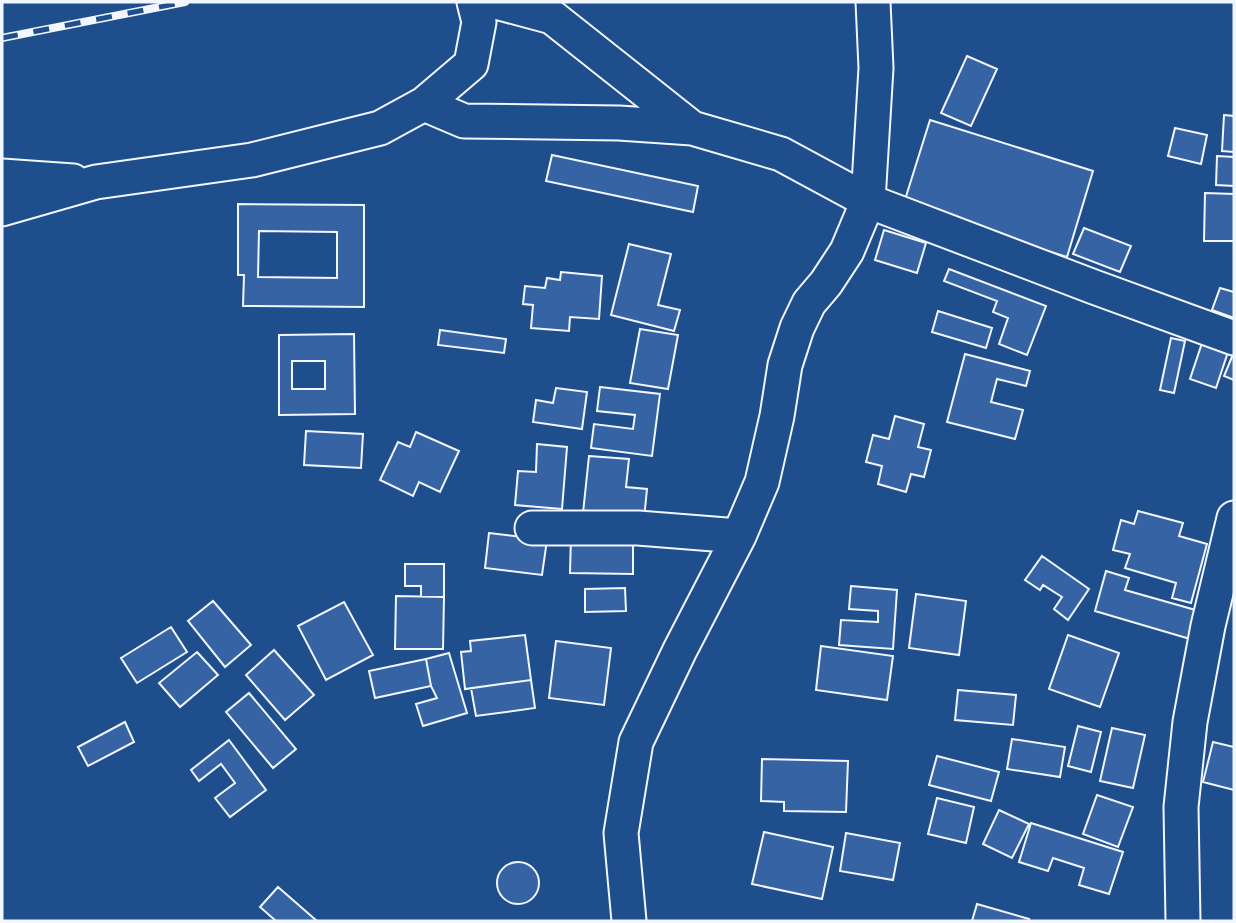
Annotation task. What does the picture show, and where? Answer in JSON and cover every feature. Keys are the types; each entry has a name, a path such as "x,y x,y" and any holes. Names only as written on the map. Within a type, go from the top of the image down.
{"street":[{"path":"2,209 96,182 252,160 380,128 424,104 471,64 479,22 474,2"},
{"path":"496,2 552,17 692,128"},
{"path":"629,921 621,833 636,742 739,536 762,482 785,365 797,328 809,303 847,251 868,201 876,68 873,2"},
{"path":"424,104 464,121 620,123 692,128 781,154 868,201 1234,338"},
{"path":"2,176 96,182"},
{"path":"1183,921 1181,807 1190,722 1234,518"},
{"path":"532,528 638,528 739,536"}],"building":[{"path":"967,56 997,69 971,126 941,113"},
{"path":"1224,115 1234,116 1234,152 1222,151"},
{"path":"930,120 1093,171 1067,257 903,206"},
{"path":"1175,128 1207,135 1201,164 1168,156"},
{"path":"552,155 698,186 693,212 546,181"},
{"path":"1217,156 1234,157 1234,186 1216,185"},
{"path":"1205,193 1234,194 1234,241 1204,241"},
{"path":"238,204 364,205 364,307 243,306 244,275 238,275","holes":["259,231 337,232 337,278 258,277"]},
{"path":"1084,228 1131,246 1120,272 1073,254"},
{"path":"884,230 926,243 917,273 875,260"},
{"path":"629,244 671,254 658,305 680,310 674,331 611,315"},
{"path":"949,269 1046,306 1027,355 999,344 1008,318 993,312 997,301 944,281"},
{"path":"561,272 602,276 599,319 570,317 569,331 531,328 533,305 523,304 525,286 545,288 547,278 560,280"},
{"path":"1220,288 1234,292 1234,318 1212,310"},
{"path":"938,311 992,328 986,348 932,332"},
{"path":"640,329 678,335 668,389 630,383"},
{"path":"440,330 506,339 504,353 438,345"},
{"path":"354,334 355,414 279,415 279,335","holes":["292,361 325,361 325,389 292,389"]},
{"path":"1171,338 1185,341 1174,393 1160,390"},
{"path":"1202,343 1228,352 1216,388 1190,379"},
{"path":"1234,352 1234,380 1224,376"},
{"path":"965,354 1030,371 1026,386 997,379 991,402 1023,410 1015,439 947,422"},
{"path":"600,387 660,394 652,456 591,448 594,424 633,429 635,415 597,411"},
{"path":"556,388 587,392 582,429 533,422 536,400 553,403"},
{"path":"895,416 924,424 918,447 931,450 924,477 911,474 906,492 878,484 882,466 866,462 873,435 889,439"},
{"path":"306,431 363,434 361,468 304,465"},
{"path":"416,432 459,451 440,492 419,482 413,496 380,480 398,442 410,447"},
{"path":"537,444 567,447 562,509 515,505 518,471 536,472"},
{"path":"589,456 629,459 626,487 647,489 644,519 583,513"},
{"path":"1138,511 1183,523 1179,536 1207,544 1191,603 1172,598 1176,583 1125,568 1130,554 1113,550 1121,520 1134,524"},
{"path":"489,533 547,540 542,575 485,568"},
{"path":"571,535 633,536 633,574 570,573"},
{"path":"1042,556 1089,589 1068,620 1054,609 1062,597 1043,585 1040,590 1025,580"},
{"path":"405,564 444,564 444,597 421,597 421,586 405,586"},
{"path":"1106,571 1129,578 1125,590 1199,611 1190,639 1095,611"},
{"path":"851,586 897,590 893,649 839,645 841,620 878,622 878,611 849,609"},
{"path":"625,588 626,611 585,612 585,589"},
{"path":"916,594 966,601 959,655 909,648"},
{"path":"396,596 444,597 443,649 395,649"},
{"path":"213,601 251,645 225,667 188,621"},
{"path":"344,602 373,655 326,680 298,626"},
{"path":"171,627 187,652 137,683 121,658"},
{"path":"525,635 531,680 465,689 461,652 471,651 470,641"},
{"path":"1068,635 1119,653 1100,707 1049,689"},
{"path":"556,641 611,648 604,705 549,698"},
{"path":"821,646 893,656 887,700 816,690"},
{"path":"274,650 314,695 285,720 246,675"},
{"path":"197,652 218,675 180,707 159,683"},
{"path":"449,653 467,713 423,726 416,704 437,698 431,686 426,659"},
{"path":"426,659 431,686 375,698 369,671"},
{"path":"531,680 535,708 476,716 471,688"},
{"path":"958,690 1016,695 1013,725 955,720"},
{"path":"249,693 296,749 273,768 226,712"},
{"path":"125,722 134,742 88,766 78,747"},
{"path":"1078,726 1101,732 1091,772 1068,766"},
{"path":"1112,728 1145,735 1133,788 1100,781"},
{"path":"1012,739 1065,747 1060,777 1007,769"},
{"path":"229,740 266,790 230,817 215,798 235,783 221,764 199,781 191,770"},
{"path":"1213,742 1234,747 1234,790 1203,782"},
{"path":"937,756 999,772 991,801 929,785"},
{"path":"762,759 848,761 846,812 784,811 784,802 761,801"},
{"path":"1097,795 1133,807 1118,847 1083,834"},
{"path":"937,798 974,807 966,843 928,834"},
{"path":"999,810 1029,824 1012,858 983,844"},
{"path":"1031,823 1123,852 1109,894 1079,885 1084,868 1053,858 1048,871 1019,862"},
{"path":"764,832 833,847 822,899 752,884"},
{"path":"846,833 900,843 893,880 840,871"},
{"path":"518,862 533,868 539,883 533,898 518,904 503,898 497,883 503,868"},
{"path":"278,887 317,921 276,921 260,907"},
{"path":"977,904 1029,919 972,921"}],"railway":[{"path":"2,38 185,2"}]}
